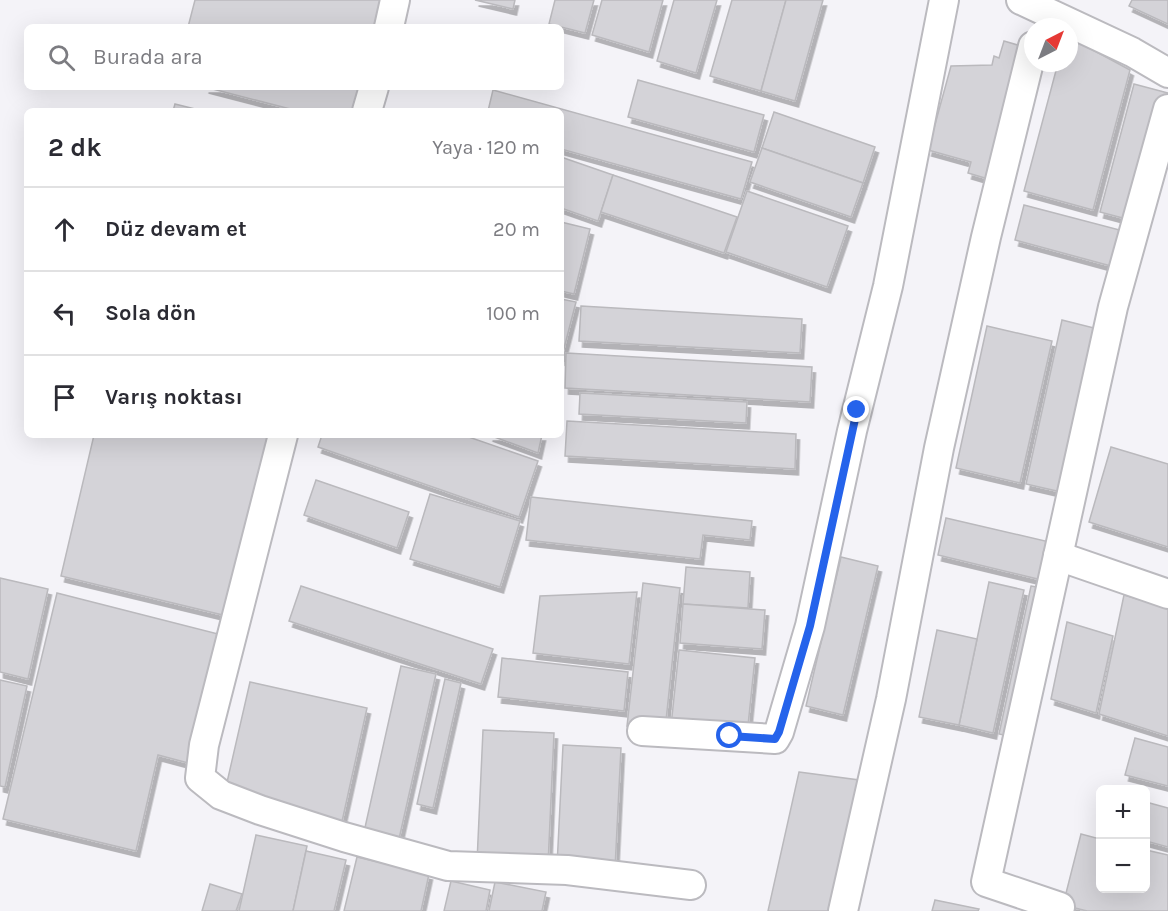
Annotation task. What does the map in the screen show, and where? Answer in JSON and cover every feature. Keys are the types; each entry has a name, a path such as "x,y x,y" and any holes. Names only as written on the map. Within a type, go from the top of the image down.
{"street":[{"path":"390,24 395,0"},
{"path":"642,731 775,739 779,732 810,626 852,431 888,286 944,0"},
{"path":"1034,12 1132,52 1168,73"},
{"path":"843,911 891,699 939,448 986,237 1027,72"},
{"path":"368,108 373,90"},
{"path":"1060,907 986,882 1113,308 1168,109"},
{"path":"282,438 204,744 200,778 221,795 260,810 344,837 448,866 567,870 691,885"},
{"path":"1058,556 1168,594"}],"building":[{"path":"195,0 384,0 378,24 189,24"},
{"path":"475,0 515,0 513,9"},
{"path":"555,0 594,0 585,33 564,28 564,24 549,24"},
{"path":"602,0 663,0 649,52 592,35"},
{"path":"674,0 717,0 696,73 657,61"},
{"path":"732,0 786,0 761,91 710,76"},
{"path":"786,0 823,0 795,101 761,91"},
{"path":"1132,0 1168,0 1168,24 1129,6"},
{"path":"1004,41 1024,47 1025,72 995,181 968,173 971,162 928,150 951,66 992,65 994,56 999,58"},
{"path":"1078,42 1130,70 1093,210 1024,191 1056,72 1078,72"},
{"path":"638,80 764,115 754,152 628,117"},
{"path":"1134,84 1168,93 1134,221 1100,212"},
{"path":"217,90 361,90 357,108 286,108"},
{"path":"493,90 558,108 489,108"},
{"path":"175,104 191,108 174,108"},
{"path":"564,110 752,162 741,199 564,150"},
{"path":"774,112 875,147 863,183 762,148"},
{"path":"762,148 863,183 851,217 750,182"},
{"path":"564,158 613,175 598,221 564,209"},
{"path":"613,175 737,217 724,253 601,212"},
{"path":"747,191 848,226 827,287 726,252"},
{"path":"1024,205 1131,233 1122,269 1015,240"},
{"path":"564,223 590,229 574,294 564,292"},
{"path":"564,300 576,302 564,348"},
{"path":"581,306 802,319 800,353 579,341"},
{"path":"1062,320 1106,331 1070,494 1026,484"},
{"path":"987,326 1052,341 1020,483 956,468"},
{"path":"566,353 812,367 810,402 565,388"},
{"path":"580,393 747,402 746,423 579,414"},
{"path":"567,421 796,434 795,469 565,456"},
{"path":"93,438 269,438 227,616 61,576"},
{"path":"321,438 472,438 538,461 519,517 318,447"},
{"path":"497,438 541,438 538,453"},
{"path":"1111,447 1168,464 1168,547 1089,522"},
{"path":"316,480 409,512 397,548 304,515"},
{"path":"430,494 520,521 500,587 410,559"},
{"path":"531,497 752,521 750,540 703,535 700,559 526,540"},
{"path":"946,518 1058,544 1050,582 938,555"},
{"path":"841,557 878,566 843,715 806,706"},
{"path":"686,567 750,572 748,608 683,604"},
{"path":"0,578 48,589 28,679 0,672"},
{"path":"989,582 1024,590 993,733 959,725"},
{"path":"643,583 680,588 665,730 627,726"},
{"path":"301,586 493,649 481,684 289,621"},
{"path":"1031,586 1048,589 1017,738 999,734"},
{"path":"637,592 629,664 533,653 540,596"},
{"path":"57,593 222,635 192,764 158,755 136,851 3,819"},
{"path":"1124,595 1168,608 1168,736 1099,714"},
{"path":"683,604 765,610 762,649 680,643"},
{"path":"1067,622 1113,636 1096,713 1051,699"},
{"path":"937,630 977,639 959,725 919,717"},
{"path":"679,650 755,658 747,735 671,726"},
{"path":"502,658 628,672 624,711 498,697"},
{"path":"401,666 436,674 399,839 364,832"},
{"path":"445,679 461,683 433,808 417,804"},
{"path":"0,680 27,686 5,787 0,786"},
{"path":"250,682 367,708 341,826 225,791"},
{"path":"483,730 554,733 548,865 477,862"},
{"path":"1135,738 1168,747 1168,786 1125,775"},
{"path":"563,745 621,748 615,869 557,866"},
{"path":"799,772 859,780 832,911 768,911"},
{"path":"1150,803 1168,808 1168,847 1150,842"},
{"path":"1081,834 1096,838 1096,893 1150,893 1150,851 1168,855 1168,911 1087,911 1063,905"},
{"path":"256,835 307,846 293,911 239,911"},
{"path":"306,851 346,860 334,911 293,911"},
{"path":"357,857 429,874 421,911 344,911"},
{"path":"451,881 490,890 486,911 444,911"},
{"path":"495,882 546,892 542,911 489,911"},
{"path":"210,884 242,894 236,911 202,911"},
{"path":"935,900 979,909 978,911 932,911"}],"route":[{"path":"730,736 775,739 779,732 810,626 857,410"}]}
